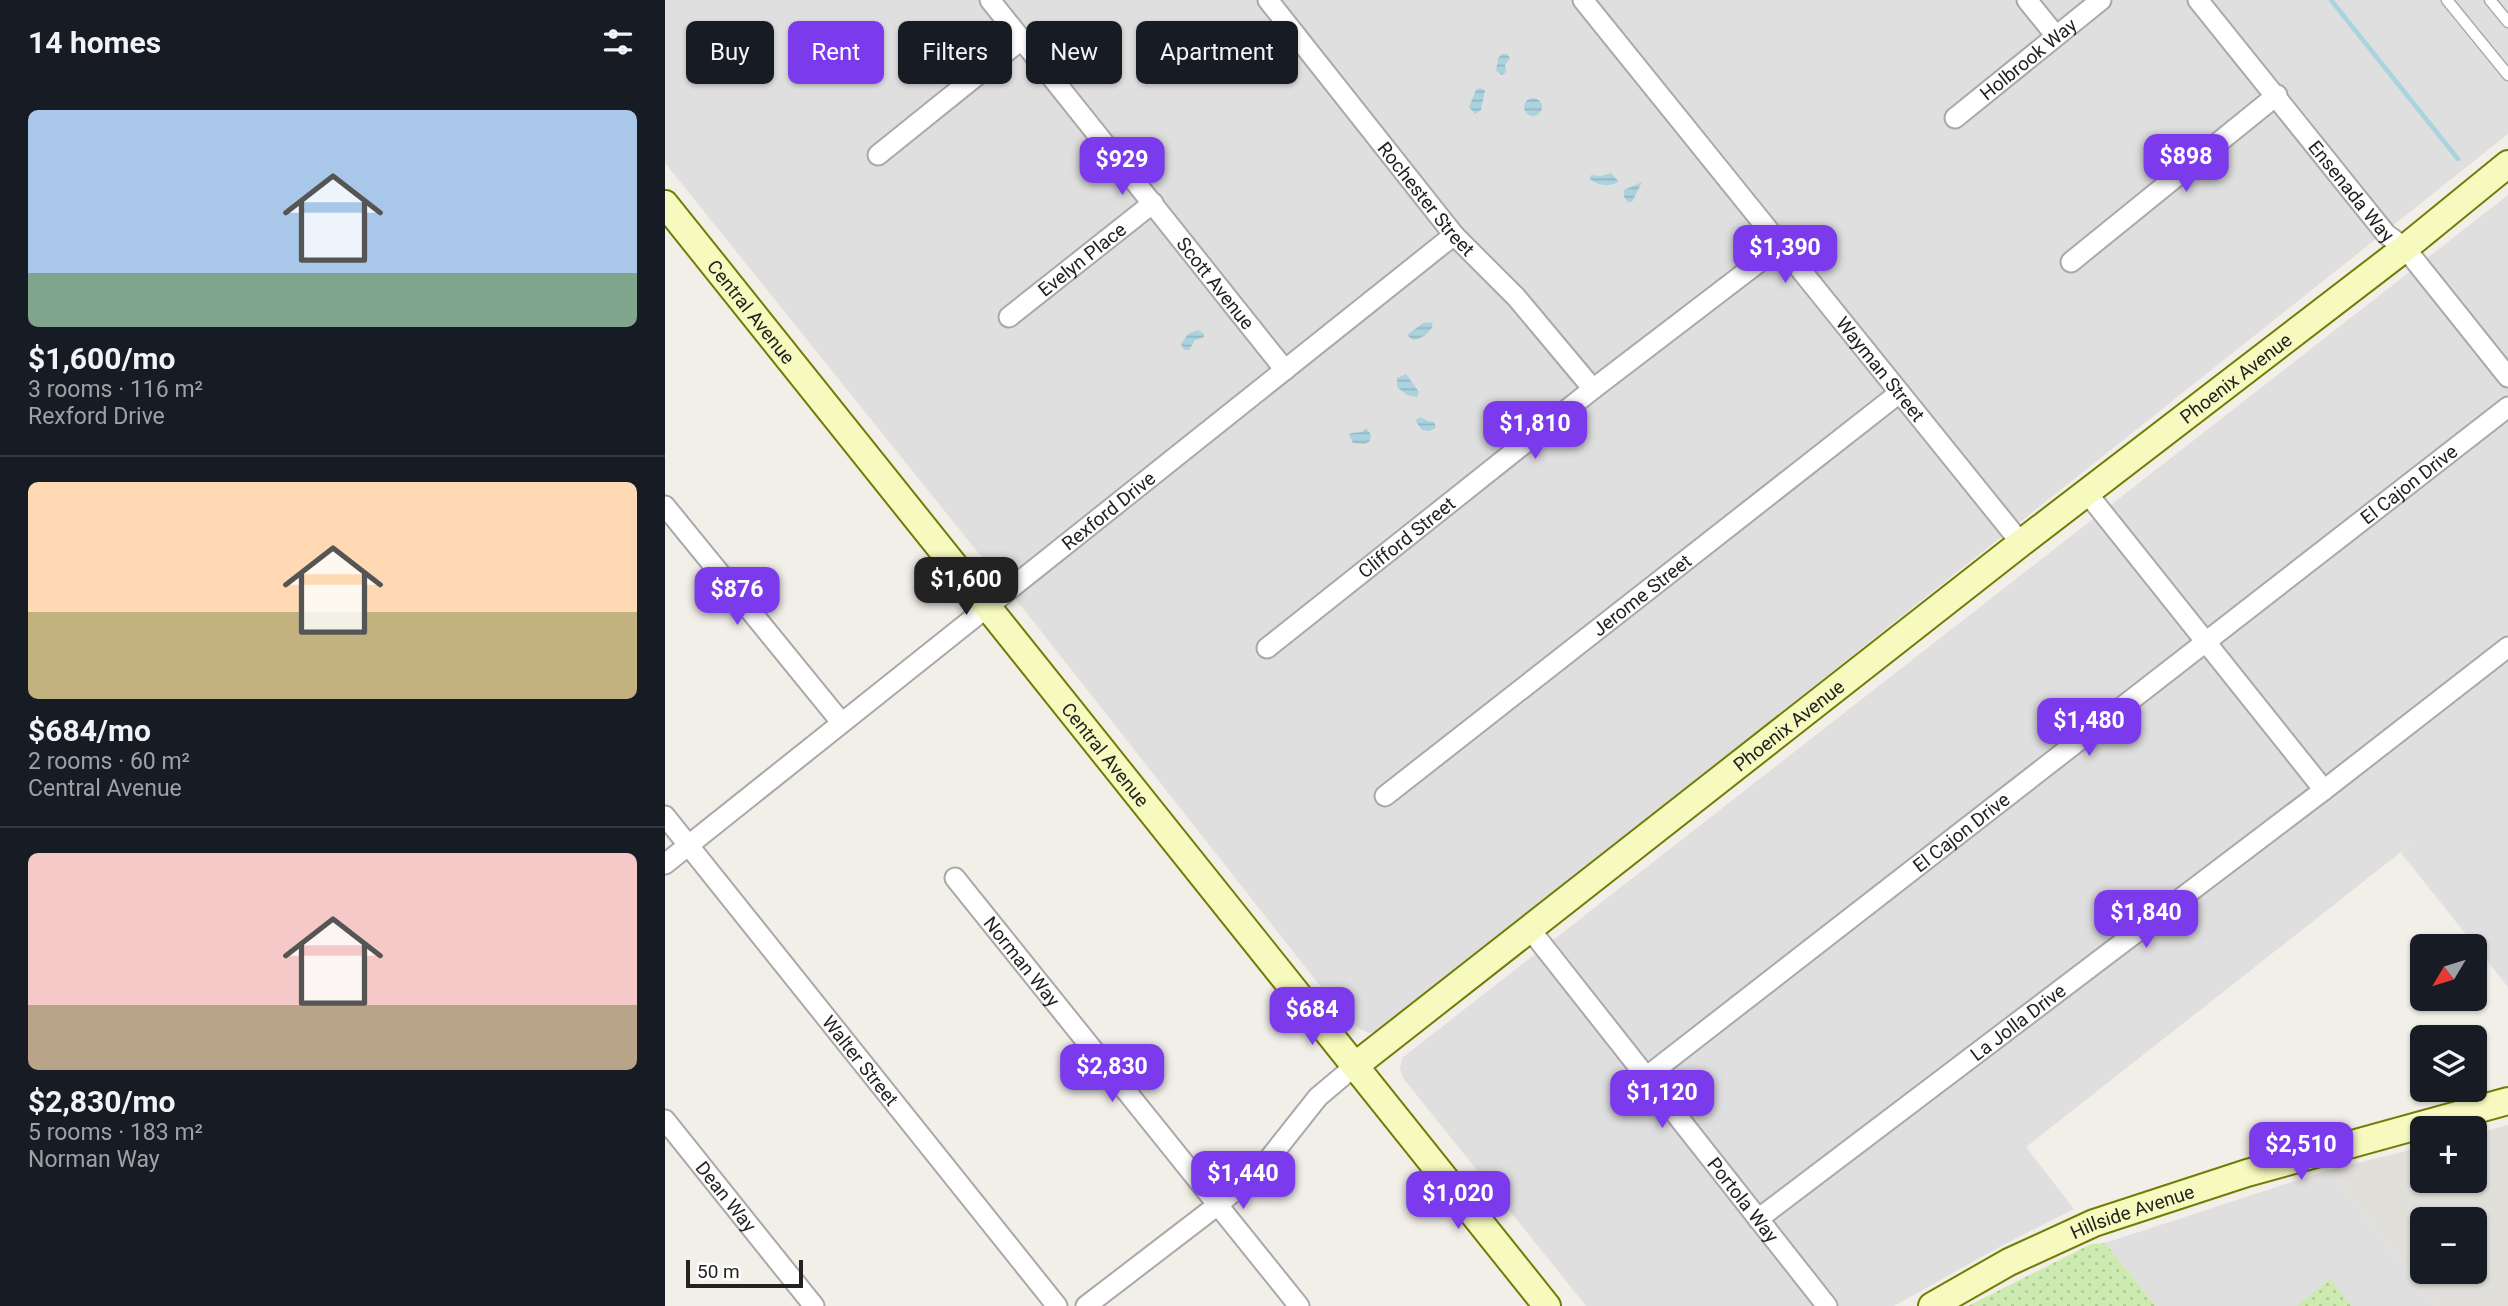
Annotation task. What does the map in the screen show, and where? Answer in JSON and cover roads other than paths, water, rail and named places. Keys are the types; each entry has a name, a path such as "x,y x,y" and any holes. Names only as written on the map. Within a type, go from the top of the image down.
{"street":[{"name":"Scott Avenue","path":"990,0 1285,370"},
{"name":"Rochester Street","path":"1268,0 1454,235 1516,297 1593,389"},
{"name":"Wayman Street","path":"1583,0 1898,394 2021,543"},
{"path":"2027,0 2056,36"},
{"name":"Holbrook Way","path":"1955,118 2101,0"},
{"name":"Ensenada Way","path":"2199,0 2386,234 2405,248 2508,377"},
{"path":"878,155 1021,40"},
{"path":"2071,262 2277,95"},
{"name":"Phoenix Avenue","path":"1086,1306 1261,1169 1318,1097 1356,1065 2021,543 2405,248 2508,164"},
{"name":"Evelyn Place","path":"1009,317 1153,203"},
{"name":"Central Avenue","path":"665,204 1548,1306"},
{"name":"Rexford Drive","path":"665,864 1454,235"},
{"name":"Clifford Street","path":"1267,648 1593,389 1780,246"},
{"name":"Jerome Street","path":"1385,796 1898,394"},
{"name":"El Cajon Drive","path":"1646,1077 2508,407"},
{"path":"2087,493 2323,790"},
{"path":"665,506 841,722"},
{"name":"La Jolla Drive","path":"1758,1219 2508,647"},
{"name":"Walter Street","path":"665,816 1057,1306"},
{"name":"Norman Way","path":"955,878 1299,1306"},
{"name":"Portola Way","path":"1529,928 1827,1306"},
{"name":"Hillside Avenue","path":"1932,1306 2009,1262 2094,1223 2247,1173 2508,1101"},
{"name":"Dean Way","path":"665,1120 814,1306"}],"lane":[{"path":"2447,0 2508,75"},
{"path":"2490,0 2508,22"}],"water":[{"path":"1507,54 1510,58 1505,65 1506,72 1502,75 1496,71 1498,58"},
{"path":"1476,90 1485,90 1481,110 1475,114 1469,107"},
{"path":"1533,98 1539,101 1542,107 1539,113 1533,116 1527,113 1524,107 1527,101"},
{"path":"1611,173 1619,182 1604,185 1590,179 1591,175"},
{"path":"1642,182 1632,202 1628,202 1624,197 1624,190"},
{"path":"1431,322 1432,328 1422,337 1413,340 1407,335 1423,323"},
{"path":"1198,330 1204,337 1195,340 1189,350 1184,350 1181,344 1188,334"},
{"path":"1406,374 1419,392 1417,397 1407,395 1397,387 1397,378"},
{"path":"1420,417 1434,422 1436,428 1422,430 1415,420"},
{"path":"1366,428 1371,435 1370,441 1365,444 1353,443 1349,435 1362,432"}],"waterway":[{"path":"2331,0 2458,159"}]}
